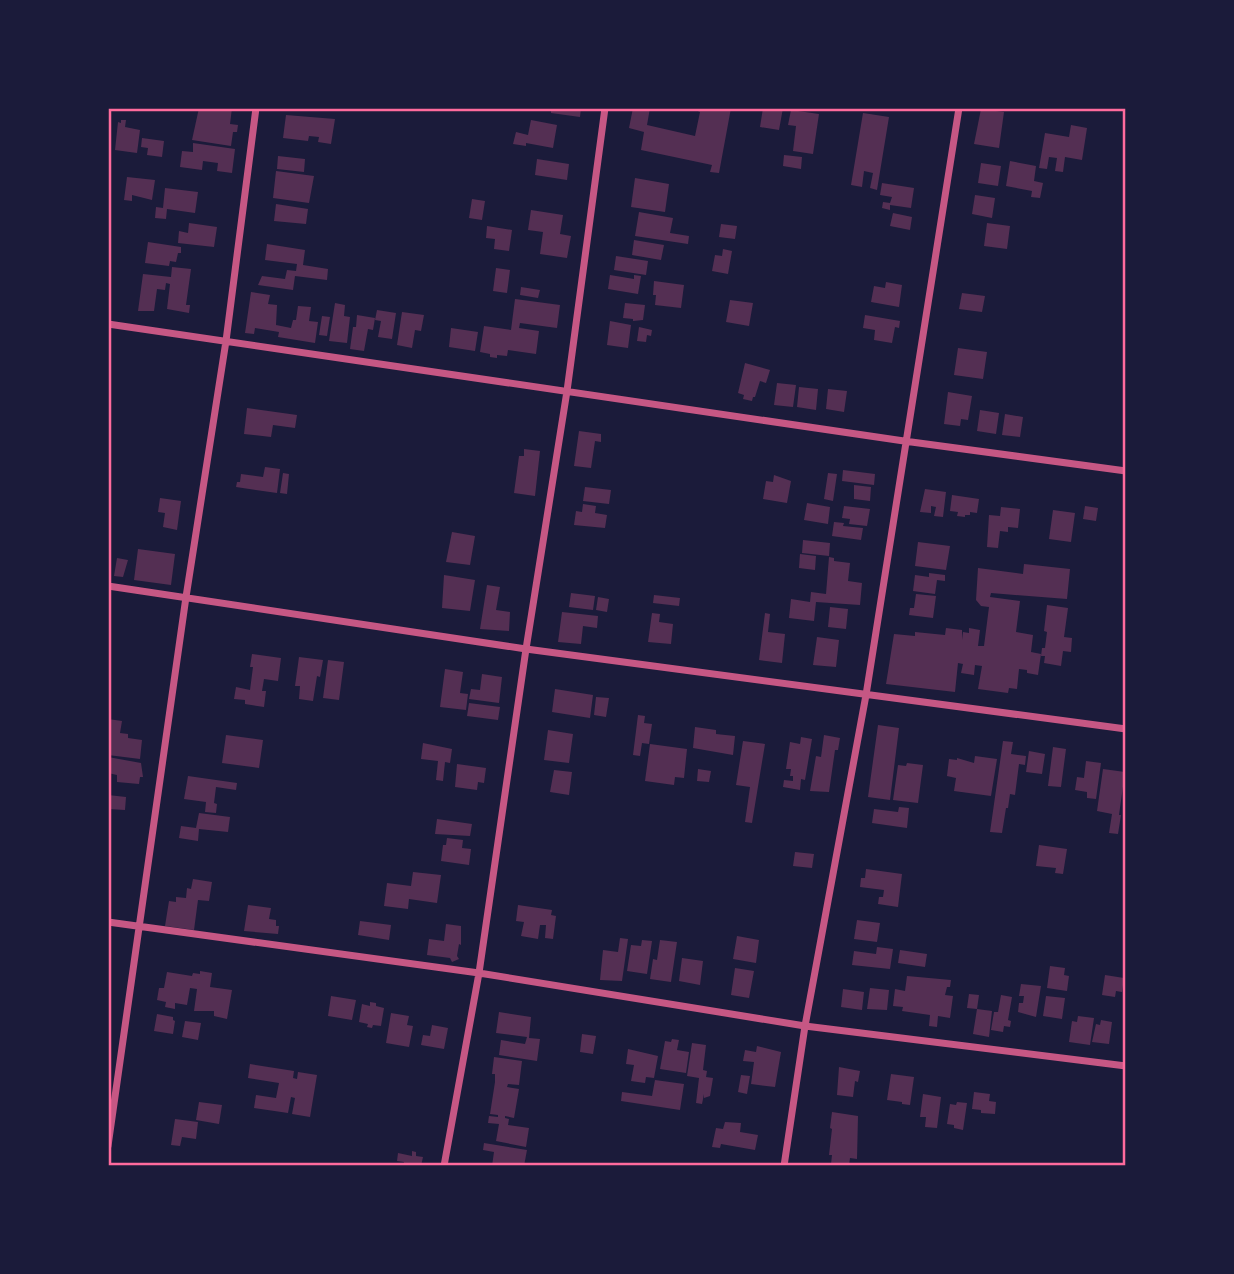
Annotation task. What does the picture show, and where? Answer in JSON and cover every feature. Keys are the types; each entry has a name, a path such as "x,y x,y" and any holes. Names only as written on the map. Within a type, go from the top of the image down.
{"street":[{"path":"108,1146 186,597 226,341 256,108"},
{"path":"444,1166 479,973 567,391 605,108"},
{"path":"784,1166 805,1026 866,695 904,441 959,108"},
{"path":"108,324 1125,471"},
{"path":"108,586 526,649 1125,729"},
{"path":"108,922 479,973 805,1026 1125,1066"}],"building":[{"path":"199,108 232,108 230,124 238,125 237,132 233,132 231,146 192,140"},
{"path":"551,108 581,108 580,117 551,113"},
{"path":"633,108 650,108 647,125 695,136 700,112 691,108 731,108 719,173 710,172 712,165 641,150 644,132 629,128"},
{"path":"763,108 783,108 779,130 760,127"},
{"path":"981,109 1004,112 999,148 974,144"},
{"path":"791,110 819,114 813,154 793,151 796,126 788,125"},
{"path":"863,113 889,117 877,190 870,188 873,173 864,171 862,187 851,185"},
{"path":"286,115 335,119 331,144 318,142 319,137 309,136 308,141 283,138"},
{"path":"121,120 126,120 125,127 140,130 137,153 115,150 118,122 121,123"},
{"path":"531,120 557,125 553,148 526,143 526,146 513,144 516,132 528,135"},
{"path":"1071,125 1087,128 1082,160 1065,157 1063,172 1055,171 1057,158 1049,157 1047,169 1039,168 1045,133 1069,137"},
{"path":"142,138 164,141 162,157 147,155 148,148 141,147"},
{"path":"193,143 235,149 232,173 217,171 218,163 203,161 202,170 180,167 182,151 193,152"},
{"path":"784,155 802,157 801,169 783,166"},
{"path":"278,156 305,159 304,172 277,169"},
{"path":"537,159 569,164 567,180 535,175"},
{"path":"1010,161 1036,166 1034,181 1043,183 1040,198 1031,197 1032,191 1006,186"},
{"path":"981,163 1001,166 998,186 978,183"},
{"path":"276,171 314,176 309,203 273,198"},
{"path":"127,177 155,180 152,200 132,195 132,201 124,200"},
{"path":"635,178 669,184 665,212 631,207"},
{"path":"882,183 914,188 911,208 890,205 890,210 882,208 883,202 890,203 892,197 880,195"},
{"path":"165,188 198,192 195,213 167,209 166,219 155,218 156,207 163,208"},
{"path":"975,195 995,198 992,218 972,214"},
{"path":"472,199 485,201 482,220 469,218"},
{"path":"276,204 308,209 306,224 274,221"},
{"path":"531,210 563,215 560,234 571,236 567,258 540,254 543,232 528,230"},
{"path":"639,212 673,218 670,233 689,236 688,244 635,236"},
{"path":"893,213 912,217 910,230 890,226"},
{"path":"189,223 217,227 214,247 178,243 179,231 188,233"},
{"path":"987,223 1010,226 1007,249 984,246"},
{"path":"721,224 737,226 735,239 719,237"},
{"path":"487,226 512,230 509,251 494,249 495,239 486,238"},
{"path":"634,240 664,245 661,260 632,255"},
{"path":"148,242 181,247 181,253 178,253 176,262 170,261 169,266 145,263"},
{"path":"267,244 305,250 303,265 328,269 327,280 295,276 293,290 258,285 262,276 285,279 287,270 296,271 297,264 265,260"},
{"path":"723,249 732,251 728,274 712,271 715,255 722,256"},
{"path":"616,256 648,261 646,275 614,270"},
{"path":"172,267 191,269 186,305 190,305 189,313 167,309 170,284 166,283 165,290 157,289 154,311 138,311 143,274 171,277"},
{"path":"496,268 510,270 507,293 493,291"},
{"path":"610,275 634,279 634,275 641,276 638,294 608,289"},
{"path":"654,281 684,285 681,308 655,305"},
{"path":"886,282 902,285 899,307 871,302 874,286 885,288"},
{"path":"521,287 540,290 538,298 520,295"},
{"path":"251,292 270,295 268,304 277,305 276,325 291,328 293,320 296,320 298,306 311,307 309,321 318,322 315,343 278,337 279,332 255,328 254,334 245,333"},
{"path":"962,293 985,296 982,312 959,309"},
{"path":"515,299 560,305 557,328 520,323 519,328 539,331 536,354 508,350 507,356 497,355 497,358 480,352 484,326 511,330"},
{"path":"730,300 753,303 749,326 726,322"},
{"path":"335,303 345,305 344,316 350,317 347,343 329,341"},
{"path":"625,303 645,305 643,320 623,318"},
{"path":"377,310 396,313 392,339 378,337 381,321 375,320"},
{"path":"402,312 424,315 421,331 415,330 412,348 397,345"},
{"path":"357,315 375,318 373,330 368,329 364,351 350,349"},
{"path":"865,315 900,321 899,328 895,327 892,343 874,340 875,330 863,328"},
{"path":"322,316 330,317 327,336 319,335"},
{"path":"610,321 631,325 628,348 607,345"},
{"path":"639,327 652,330 651,336 647,335 646,342 637,341"},
{"path":"451,328 478,332 475,351 449,347"},
{"path":"958,348 987,352 983,379 954,375"},
{"path":"745,363 770,370 766,383 760,381 752,401 743,399 744,395 738,393"},
{"path":"777,383 796,385 793,407 774,405"},
{"path":"799,387 818,389 816,410 797,407"},
{"path":"828,389 847,391 844,412 826,409"},
{"path":"948,392 972,396 968,420 961,419 960,426 944,424"},
{"path":"247,408 297,415 295,428 273,425 271,437 244,434"},
{"path":"980,410 999,413 996,434 977,431"},
{"path":"1005,414 1023,417 1020,437 1002,435"},
{"path":"579,431 601,434 601,442 595,441 591,468 574,466"},
{"path":"524,449 540,451 535,496 514,493 519,456 524,456"},
{"path":"265,467 280,469 277,493 236,487 241,474 263,477"},
{"path":"843,470 875,474 874,485 842,481"},
{"path":"283,473 289,474 287,494 280,493"},
{"path":"828,473 837,474 833,501 824,499"},
{"path":"774,475 791,481 787,503 763,499 766,481 773,482"},
{"path":"854,485 871,487 870,501 854,499"},
{"path":"585,487 611,490 609,504 583,501"},
{"path":"925,489 946,492 943,517 934,516 936,507 931,506 931,513 920,512"},
{"path":"952,495 979,499 977,513 970,512 970,515 965,517 950,511"},
{"path":"160,498 181,501 177,530 163,527 165,513 158,512"},
{"path":"807,503 830,507 828,524 804,520"},
{"path":"583,504 596,506 595,513 607,515 605,528 574,525 576,511 582,512"},
{"path":"844,506 870,509 867,526 849,524 850,519 842,518"},
{"path":"1085,506 1098,508 1096,521 1083,519"},
{"path":"1001,507 1020,509 1018,528 1008,527 1008,532 1000,531 998,548 987,547 989,515 1000,516"},
{"path":"1053,510 1075,513 1071,542 1049,539"},
{"path":"834,522 863,528 861,540 832,536"},
{"path":"452,532 475,536 470,565 446,562"},
{"path":"803,540 830,543 829,556 802,553"},
{"path":"918,542 950,546 946,570 915,566"},
{"path":"138,549 175,554 171,585 134,580"},
{"path":"800,554 816,556 815,570 799,568"},
{"path":"829,557 834,558 834,561 850,563 848,581 862,583 860,605 816,602 814,621 789,618 791,599 810,602 811,592 826,594"},
{"path":"117,558 128,560 123,577 114,576"},
{"path":"1024,564 1070,569 1067,599 991,593 990,597 1020,601 1016,632 1033,635 1031,652 1041,654 1038,675 1019,669 1017,689 1009,688 1008,693 978,689 982,666 975,665 974,675 961,673 963,664 958,663 955,692 886,684 894,634 915,636 915,632 945,635 946,628 962,630 962,640 963,632 969,633 969,628 980,630 978,646 984,646 989,607 981,606 976,600 978,568 1023,574"},
{"path":"929,573 945,575 945,581 937,580 935,594 913,591 915,575 929,577"},
{"path":"444,575 475,580 470,611 442,608"},
{"path":"487,585 500,587 496,610 510,612 509,631 480,629"},
{"path":"571,593 595,596 593,610 569,607"},
{"path":"916,594 936,596 933,618 909,615 910,608 914,608"},
{"path":"654,595 680,598 679,606 653,603"},
{"path":"598,597 609,599 607,612 596,610"},
{"path":"1047,605 1068,608 1064,637 1072,638 1071,652 1063,651 1061,666 1044,663 1045,656 1041,656 1047,632 1044,631"},
{"path":"830,607 848,609 846,629 828,627"},
{"path":"562,612 598,616 597,628 583,626 581,644 558,642"},
{"path":"652,613 660,614 659,622 673,624 671,644 648,642"},
{"path":"765,613 770,614 768,632 785,634 782,663 759,660"},
{"path":"817,637 839,640 836,667 813,665"},
{"path":"252,654 281,658 278,681 264,679 264,707 234,699 236,687 250,690"},
{"path":"299,657 323,660 313,701 299,699 300,686 295,686"},
{"path":"328,660 344,662 339,700 323,698"},
{"path":"445,669 463,672 460,693 468,694 466,710 440,707"},
{"path":"482,674 502,677 499,703 469,699 471,689 480,690"},
{"path":"555,689 593,695 590,718 552,712"},
{"path":"596,697 609,698 606,717 594,715"},
{"path":"469,703 500,707 498,720 467,716"},
{"path":"638,715 645,716 644,723 652,724 649,744 642,743 640,756 633,755"},
{"path":"108,719 122,721 120,733 128,734 128,738 142,740 140,759 108,755"},
{"path":"878,725 899,728 890,800 868,797"},
{"path":"695,727 716,730 716,734 735,736 733,755 693,748"},
{"path":"548,730 573,734 569,763 544,760"},
{"path":"226,735 263,740 259,768 222,763"},
{"path":"824,735 840,738 838,750 835,750 829,792 810,791 816,756 821,757"},
{"path":"801,737 812,739 805,780 801,779 800,790 783,787 784,780 793,781 793,776 790,776 791,769 786,769 790,742 800,744"},
{"path":"743,741 765,744 752,823 745,822 750,787 736,785"},
{"path":"1003,741 1013,742 1011,754 1026,756 1025,765 1019,764 1015,795 1010,794 1002,833 990,832"},
{"path":"423,743 452,749 450,763 445,762 443,781 436,780 438,761 421,759"},
{"path":"650,744 687,749 684,778 675,777 674,785 645,781"},
{"path":"1053,747 1066,749 1061,787 1048,786"},
{"path":"1029,751 1045,754 1042,774 1026,772"},
{"path":"975,756 997,759 991,796 954,791 956,778 947,776 949,759 957,758 974,763"},
{"path":"108,757 141,763 143,777 140,777 139,784 117,782 117,775 108,773"},
{"path":"1086,761 1101,763 1096,799 1087,798 1087,792 1075,790 1077,777 1084,778"},
{"path":"907,763 923,765 918,803 893,800 898,765 906,766"},
{"path":"457,764 486,768 484,783 478,782 477,790 455,787"},
{"path":"698,769 711,771 709,782 697,781"},
{"path":"1103,769 1125,772 1118,834 1109,833 1112,814 1097,811"},
{"path":"554,770 572,772 569,795 550,792"},
{"path":"188,776 237,783 236,790 216,787 216,813 205,812 206,802 184,799"},
{"path":"108,795 126,797 125,810 108,809"},
{"path":"899,807 909,808 907,828 872,823 874,809 898,812"},
{"path":"199,813 230,817 228,832 199,829 198,841 179,838 181,826 196,828"},
{"path":"437,819 472,824 470,836 435,834"},
{"path":"447,838 463,840 462,848 471,849 469,865 441,861 443,845 446,845"},
{"path":"1039,845 1067,849 1063,874 1055,873 1056,868 1036,866"},
{"path":"795,852 814,854 812,868 793,866"},
{"path":"866,869 902,874 898,907 878,904 884,890 860,887"},
{"path":"413,872 441,875 437,903 409,899 408,909 384,906 387,883 411,886"},
{"path":"193,879 212,882 209,901 198,900 194,930 165,926 169,901 176,902 176,897 186,898 187,888 191,889"},
{"path":"248,905 271,908 269,919 276,920 276,926 279,926 278,934 244,931"},
{"path":"518,905 552,910 551,915 556,916 553,939 545,938 546,925 540,925 538,939 521,936 524,922 516,921"},
{"path":"857,920 880,923 877,942 854,939"},
{"path":"360,921 391,925 389,940 358,935"},
{"path":"446,924 461,926 461,945 459,944 457,956 459,959 452,962 450,958 427,955 429,939 444,941"},
{"path":"737,936 759,940 756,963 733,959"},
{"path":"620,938 628,939 622,981 600,980 603,950 618,952"},
{"path":"642,940 652,941 647,974 627,971 631,945 641,946"},
{"path":"660,940 677,942 671,982 650,979"},
{"path":"877,947 893,949 890,969 852,965 854,951 876,954"},
{"path":"900,950 927,954 925,967 898,963"},
{"path":"682,958 703,961 700,985 679,981"},
{"path":"1050,966 1065,968 1064,975 1069,976 1067,991 1047,988"},
{"path":"735,968 754,971 749,998 731,995"},
{"path":"200,971 212,973 210,987 232,990 227,1019 214,1016 214,1011 194,1011 197,989 190,988 187,1005 175,1003 175,1009 165,1007 166,1002 157,1000 159,988 164,988 167,972 192,976 193,973 200,974"},
{"path":"1105,975 1124,978 1122,992 1116,991 1115,997 1102,995"},
{"path":"907,976 951,980 945,995 953,996 950,1018 938,1016 937,1027 929,1026 930,1015 902,1011 903,1007 893,1006 895,989 905,991"},
{"path":"1021,984 1041,986 1036,1017 1018,1012 1019,1003 1023,1003 1024,996 1019,996"},
{"path":"870,988 889,990 887,1010 867,1009"},
{"path":"843,989 864,992 862,1010 841,1007"},
{"path":"969,994 979,995 977,1009 967,1008"},
{"path":"1001,995 1012,997 1008,1020 1011,1021 1010,1027 1004,1026 1003,1032 991,1030"},
{"path":"331,996 356,1000 352,1020 328,1016"},
{"path":"1046,996 1065,998 1062,1019 1043,1016"},
{"path":"370,1002 384,1008 381,1026 373,1025 372,1028 359,1022 362,1004 370,1006"},
{"path":"977,1009 992,1011 989,1037 973,1034"},
{"path":"499,1012 531,1017 529,1038 540,1039 537,1061 499,1055 501,1040 525,1044 527,1037 496,1033"},
{"path":"391,1013 409,1016 407,1025 413,1026 409,1047 386,1043"},
{"path":"157,1014 173,1017 173,1034 154,1031"},
{"path":"1078,1016 1094,1018 1090,1045 1069,1042 1072,1021 1077,1022"},
{"path":"1101,1020 1112,1022 1109,1044 1092,1042 1096,1024 1100,1025"},
{"path":"185,1021 201,1023 198,1040 182,1037"},
{"path":"432,1025 448,1028 444,1049 421,1045 423,1035 430,1036"},
{"path":"582,1034 596,1036 593,1054 580,1052"},
{"path":"672,1039 679,1040 677,1050 689,1052 686,1073 660,1069 665,1041 671,1042"},
{"path":"692,1043 706,1045 703,1070 707,1071 706,1077 713,1078 710,1096 704,1098 704,1094 702,1104 696,1103 699,1078 687,1076"},
{"path":"757,1046 781,1052 775,1087 751,1084 754,1062 743,1061 745,1050 756,1052"},
{"path":"628,1049 658,1056 654,1078 646,1077 645,1083 631,1081 634,1065 626,1064"},
{"path":"494,1057 522,1061 519,1085 508,1084 507,1087 519,1089 514,1118 505,1118 509,1119 508,1125 529,1128 526,1147 496,1141 499,1124 488,1123 489,1116 498,1117 490,1114 495,1082 495,1074 492,1074"},
{"path":"250,1064 294,1071 293,1078 297,1079 298,1072 317,1075 310,1117 292,1114 295,1098 291,1097 288,1113 254,1108 256,1095 276,1098 279,1083 248,1078"},
{"path":"839,1067 860,1071 858,1082 855,1081 853,1097 837,1095"},
{"path":"891,1074 914,1077 910,1105 887,1100"},
{"path":"741,1075 750,1076 747,1094 738,1092"},
{"path":"655,1080 684,1084 680,1110 621,1101 622,1092 652,1096"},
{"path":"974,1092 990,1094 989,1101 996,1102 995,1114 972,1109"},
{"path":"923,1094 941,1097 937,1128 925,1127 926,1117 920,1117"},
{"path":"199,1102 222,1105 219,1124 196,1120"},
{"path":"957,1102 967,1103 963,1130 947,1124 950,1104 956,1105"},
{"path":"832,1112 858,1116 857,1159 850,1158 849,1166 831,1164 832,1155 829,1155"},
{"path":"175,1119 198,1122 196,1139 182,1137 180,1146 171,1145"},
{"path":"725,1122 741,1123 740,1132 758,1135 755,1150 721,1144 720,1148 712,1147 716,1128 723,1129"},
{"path":"484,1143 527,1150 524,1166 492,1166 494,1152 483,1150"},
{"path":"412,1151 416,1152 416,1156 423,1157 421,1166 403,1166 404,1162 397,1161 398,1153 412,1156"}]}
